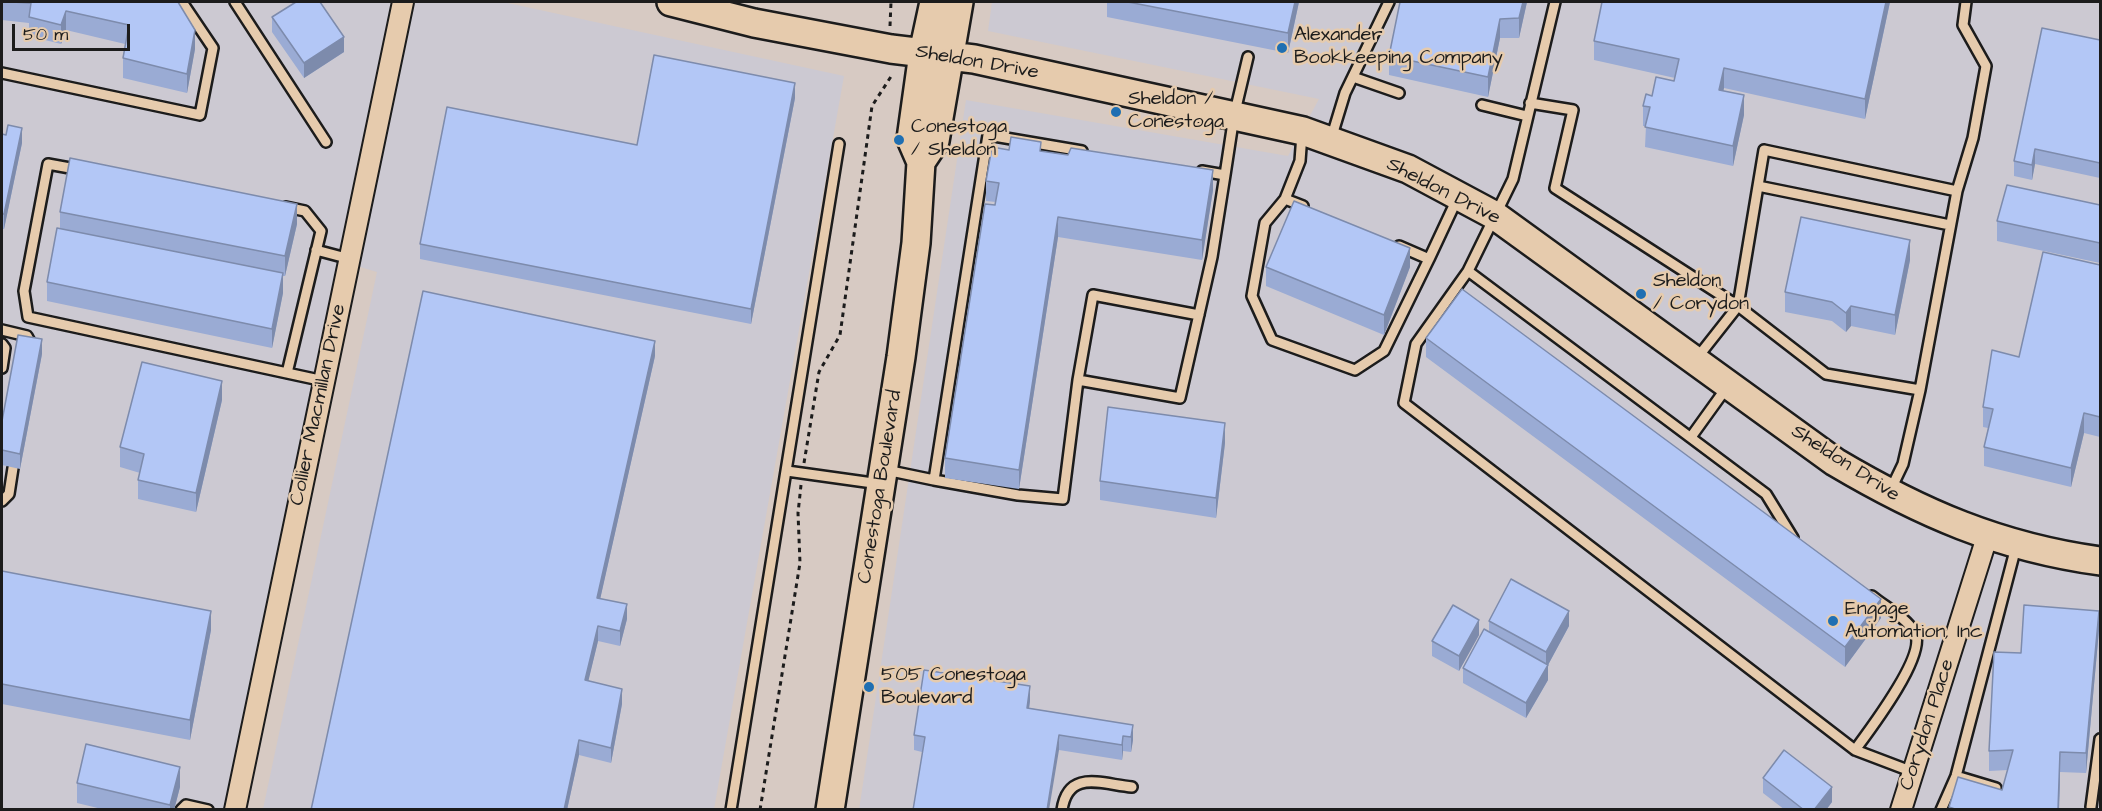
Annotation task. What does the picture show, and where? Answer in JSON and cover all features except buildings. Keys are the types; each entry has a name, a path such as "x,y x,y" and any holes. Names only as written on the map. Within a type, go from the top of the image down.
{"street":[{"name":"Collier Macmillan Drive","path":"235,810 403,2"},
{"name":"Sheldon Drive","path":"671,2 754,22 936,54 1303,131 1408,169 1494,215 1834,462 1889,494 1987,537 2100,561"},
{"name":"Conestoga Boulevard","path":"934,2 936,54"},
{"name":"Conestoga Boulevard","path":"830,810 883,477 916,243 921,162 911,139 936,54 959,2"},
{"name":"Corydon Place","path":"1901,810 1987,537"}],"lane":[{"path":"2,73 200,115 213,48 182,2"},
{"path":"235,2 326,142"},
{"path":"1331,141 1345,93 1389,2"},
{"path":"1555,2 1513,179 1468,271 1416,344 1404,403 1855,750 1913,772"},
{"path":"1889,494 1903,464 1920,390 1950,225 1957,191 1973,138 1986,66 1963,25 1966,2"},
{"path":"1078,380 1180,398 1212,257 1234,116 1248,57"},
{"path":"1353,76 1399,93"},
{"path":"1530,103 1573,110 1555,188 1738,306 1826,374 1920,390"},
{"path":"1482,105 1527,116"},
{"path":"1303,131 1300,161 1285,199 1265,223 1252,296 1272,340 1355,370 1384,351 1458,196"},
{"path":"934,480 988,135 1089,152"},
{"path":"731,810 839,144"},
{"path":"1695,360 1738,306 1764,150 1957,191"},
{"path":"94,172 48,164 24,291 28,317 324,381"},
{"path":"1191,170 1225,175"},
{"path":"1758,186 1950,225"},
{"path":"1285,199 1316,212"},
{"path":"270,204 304,211 321,231 288,373"},
{"path":"1388,242 1429,259"},
{"path":"316,250 350,259"},
{"path":"1468,271 1766,494 1791,536 1800,543"},
{"path":"787,471 802,474 934,480 1018,495 1063,499 1078,380 1093,295 1199,315"},
{"path":"2,330 27,336 33,346 33,353"},
{"path":"2,344 5,348 2,368"},
{"path":"1691,437 1729,385"},
{"path":"2,501 9,494 13,468"},
{"path":"1941,810 1956,776 2017,544"},
{"path":"1855,750 1892,701 1918,643 1915,633 1904,621 1866,592"},
{"path":"2091,807 2100,740"},
{"path":"1956,776 1996,788"},
{"path":"1062,810 1064,795 1070,787 1080,781 1132,787"},
{"path":"181,810 186,806 208,810"}],"path":[{"path":"890,26 891,2"},
{"path":"760,810 800,563 798,513 819,372 840,335 872,106 892,75"}],"shaded area":[{"path":"2,2 503,2 844,76 714,809 263,809 377,272 340,261 234,809 2,809"},
{"path":"992,2 2100,2 2100,809 859,810 966,100 1288,156 1319,99 988,31"}],"place":[{"name":"Alexander Bookkeeping Company","path":"1282,48"},
{"name":"Sheldon / Conestoga","path":"1116,112"},
{"name":"Conestoga / Sheldon","path":"899,140"},
{"name":"Sheldon / Corydon","path":"1641,294"},
{"name":"Engage Automation, Inc","path":"1833,621"},
{"name":"505 Conestoga Boulevard","path":"869,687"}]}
